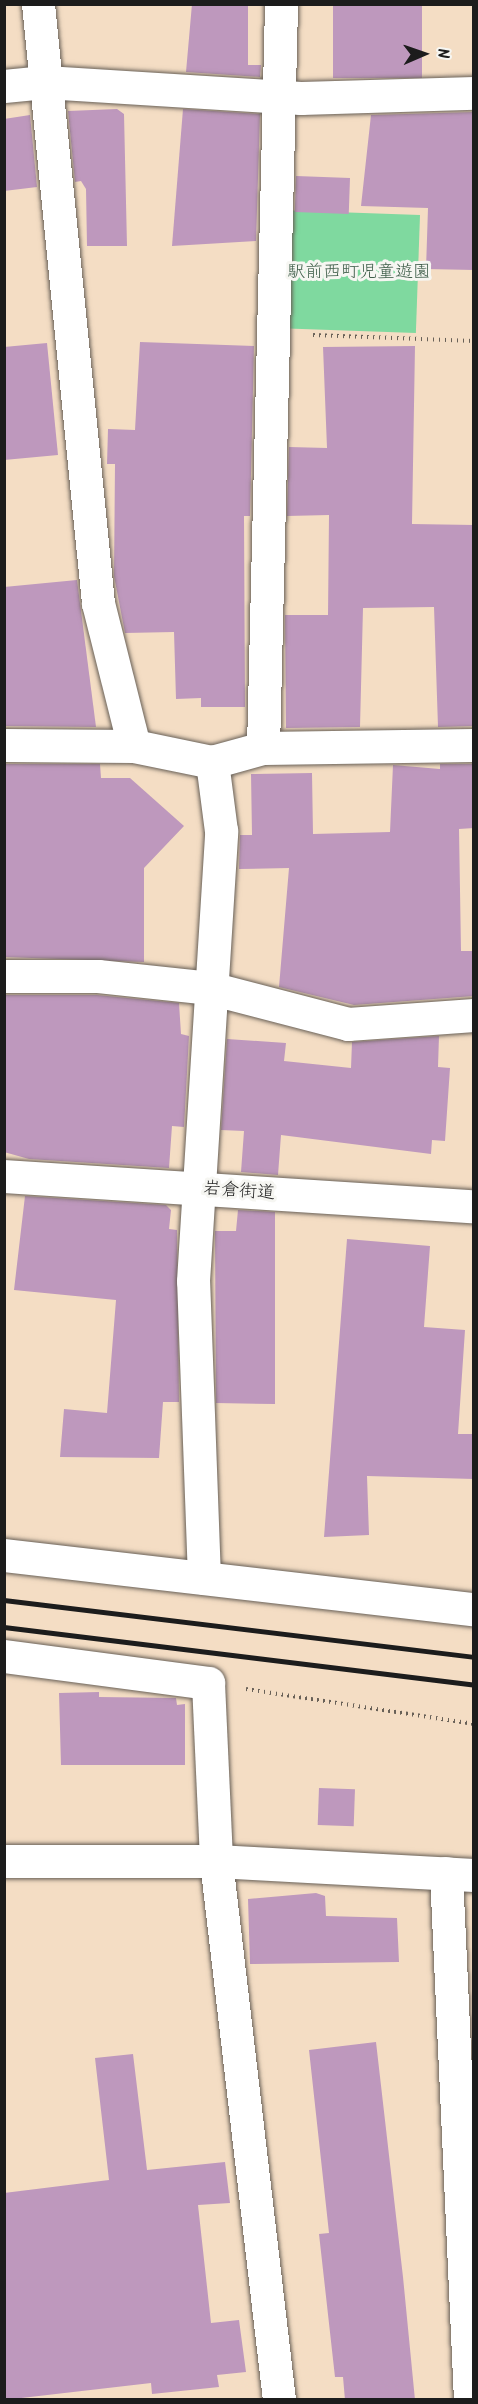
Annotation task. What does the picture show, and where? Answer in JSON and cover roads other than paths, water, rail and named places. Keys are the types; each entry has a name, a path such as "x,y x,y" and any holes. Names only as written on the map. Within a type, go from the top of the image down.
{"street":[{"path":"38,4 98,603 134,746"},
{"path":"263,748 281,4"},
{"path":"4,86 45,82 279,94 474,93"},
{"path":"4,745 134,746 212,762 263,748 474,745"},
{"path":"204,1578 193,1281 196,1189 221,831 212,762"},
{"path":"4,976 98,976 210,988 348,1024 474,1015"},
{"name":"岩倉街道","path":"4,1176 474,1206"},
{"path":"4,1555 474,1609"},
{"path":"4,1656 208,1683 216,1862 279,2400"},
{"path":"4,1861 216,1862 460,1874 470,2400"}],"railway":[{"path":"4,1600 474,1657"},
{"path":"4,1627 474,1685"}],"park label":[{"name":"駅前西町児童遊園","path":"359,273"}]}
